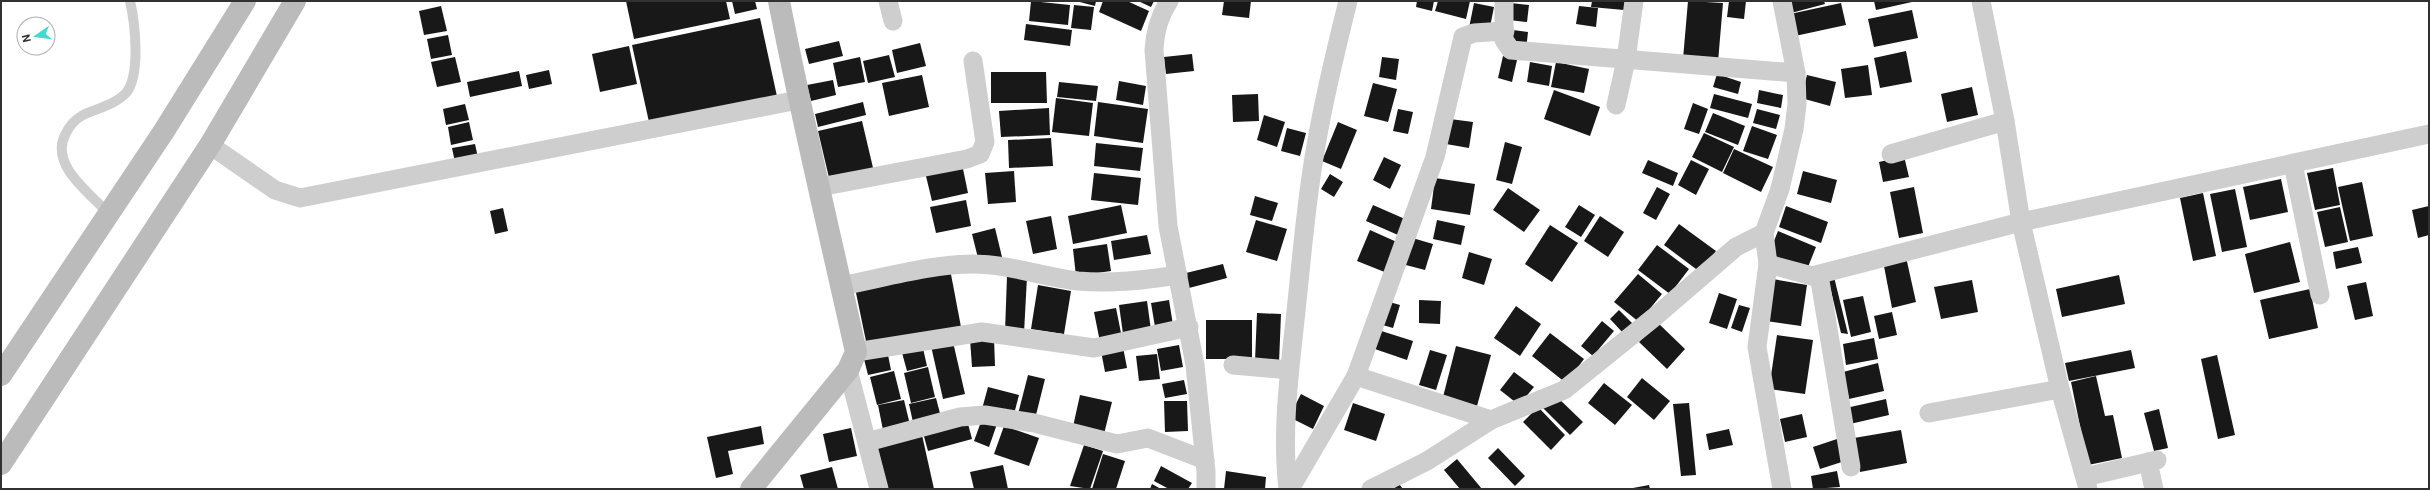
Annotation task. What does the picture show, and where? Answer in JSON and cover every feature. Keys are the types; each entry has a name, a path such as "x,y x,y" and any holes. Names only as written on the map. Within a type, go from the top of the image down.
{"street":[{"path":"1,375 190,92 245,1"},
{"path":"1,464 210,145 295,1"},
{"path":"779,1 798,100 820,187 841,286 852,361 867,442 879,489"},
{"path":"888,1 893,21"},
{"path":"1169,1 1160,15 1155,31 1154,50 1168,226 1189,327 1205,460 1206,489"},
{"path":"1289,489 1284,463 1290,370 1316,147 1331,67 1348,1"},
{"path":"1504,1 1505,44 1511,50 1796,73"},
{"path":"1616,105 1626,60 1634,1"},
{"path":"1782,1 1796,73 1797,104 1794,129 1780,189 1764,233 1768,264 1757,347 1782,489"},
{"path":"1981,1 2005,121 2021,222 2060,389 2086,483 2152,461 2154,489"},
{"path":"1289,489 1356,376 1435,157 1463,37 1474,33 1505,31"},
{"path":"820,187 967,159 980,154 985,142 973,61"},
{"path":"210,145 275,190 300,198 798,100"},
{"path":"1891,154 2005,121"},
{"path":"1768,264 1804,275 1819,275 2021,222 2429,134"},
{"path":"2293,164 2320,295"},
{"path":"1371,489 1427,461 1491,420 1564,390 1657,315 1736,247 1764,233"},
{"path":"841,286 952,265 974,264 1006,267 1077,280 1102,282 1178,275"},
{"path":"1819,275 1851,467"},
{"path":"751,489 852,361 982,332 1094,348 1189,327"},
{"path":"1233,365 1290,370"},
{"path":"1356,376 1491,420"},
{"path":"1929,413 2060,389"},
{"path":"867,442 960,418 986,414 1034,423 1117,444 1148,438 1205,460"}],"lane":[{"path":"109,214 68,170 60,152 63,138 74,121 122,96 133,79 135,69 133,13 130,1"}],"building":[{"path":"626,1 726,1 730,19 634,39"},
{"path":"732,1 755,1 757,9 735,14"},
{"path":"1031,1 1070,5 1068,25 1029,21"},
{"path":"1076,1 1096,1 1095,6"},
{"path":"1103,1 1127,1 1149,11 1141,31 1099,12"},
{"path":"1138,1 1154,1 1151,7"},
{"path":"1224,1 1251,1 1249,18 1222,15"},
{"path":"1417,1 1434,1 1432,11 1416,7"},
{"path":"1438,1 1470,1 1466,19 1435,11"},
{"path":"1592,1 1625,1 1624,10 1591,7"},
{"path":"1688,1 1723,3 1718,62 1683,59"},
{"path":"1729,1 1746,1 1744,19 1727,17"},
{"path":"1788,1 1824,1 1825,4 1791,13"},
{"path":"1874,1 1912,1 1912,2 1876,10"},
{"path":"1474,3 1494,7 1489,32 1469,28"},
{"path":"1511,3 1529,5 1527,22 1509,20"},
{"path":"1841,3 1846,25 1795,36 1790,14"},
{"path":"1074,5 1094,7 1091,30 1071,28"},
{"path":"441,6 447,31 424,35 419,11"},
{"path":"1579,6 1598,8 1596,27 1576,24"},
{"path":"1912,10 1918,38 1874,47 1868,19"},
{"path":"760,18 778,101 649,122 632,45"},
{"path":"1026,24 1072,30 1070,46 1024,40"},
{"path":"1513,30 1528,32 1526,50 1510,48"},
{"path":"448,35 452,55 431,59 427,39"},
{"path":"839,41 843,56 809,64 805,49"},
{"path":"920,43 926,66 897,73 892,50"},
{"path":"629,46 637,84 600,92 592,54"},
{"path":"1906,51 1912,82 1880,88 1874,58"},
{"path":"1192,54 1194,71 1166,74 1164,57"},
{"path":"889,55 895,77 868,83 863,61"},
{"path":"1503,56 1517,60 1512,82 1498,78"},
{"path":"455,57 461,82 437,87 431,62"},
{"path":"860,57 865,82 838,87 833,63"},
{"path":"1382,57 1399,59 1396,80 1379,77"},
{"path":"1530,62 1552,66 1549,86 1527,82"},
{"path":"1556,62 1589,69 1584,93 1551,87"},
{"path":"1868,65 1872,95 1845,98 1841,69"},
{"path":"549,70 552,84 529,89 526,75"},
{"path":"519,71 522,86 470,97 467,82"},
{"path":"991,72 1046,72 1047,103 991,103"},
{"path":"1717,74 1741,82 1738,94 1713,87"},
{"path":"922,75 929,107 889,116 882,83"},
{"path":"1807,75 1836,82 1830,106 1801,98"},
{"path":"833,80 836,95 811,101 807,85"},
{"path":"1119,81 1146,86 1143,105 1116,100"},
{"path":"1059,82 1098,86 1096,101 1057,97"},
{"path":"1373,83 1397,89 1388,122 1364,116"},
{"path":"1972,87 1978,115 1947,122 1941,94"},
{"path":"1554,90 1600,107 1590,136 1544,119"},
{"path":"1759,90 1783,95 1781,108 1757,103"},
{"path":"1258,94 1259,121 1233,122 1232,95"},
{"path":"1714,94 1752,104 1748,118 1710,108"},
{"path":"1056,98 1093,103 1089,136 1052,132"},
{"path":"863,102 866,115 818,127 815,114"},
{"path":"1098,102 1148,109 1143,143 1094,136"},
{"path":"1693,103 1708,109 1699,134 1684,129"},
{"path":"465,104 469,120 446,125 443,109"},
{"path":"1049,108 1050,135 1001,137 999,111"},
{"path":"1398,109 1413,112 1408,134 1393,131"},
{"path":"1757,109 1780,115 1776,129 1753,123"},
{"path":"1713,113 1745,126 1738,145 1705,132"},
{"path":"1264,115 1285,122 1277,147 1257,140"},
{"path":"1450,119 1473,122 1469,148 1446,144"},
{"path":"862,121 874,172 830,182 818,131"},
{"path":"469,122 473,140 451,145 448,127"},
{"path":"1338,122 1357,130 1341,169 1322,161"},
{"path":"1752,126 1777,135 1768,159 1743,151"},
{"path":"1287,128 1306,133 1300,156 1281,151"},
{"path":"1704,133 1734,147 1722,172 1692,157"},
{"path":"1051,138 1053,166 1009,168 1008,140"},
{"path":"1505,142 1522,147 1512,184 1496,180"},
{"path":"1096,143 1143,148 1140,171 1094,166"},
{"path":"475,144 479,162 456,167 452,148"},
{"path":"1734,149 1773,167 1761,192 1723,173"},
{"path":"1904,156 1909,177 1883,182 1879,162"},
{"path":"1384,157 1401,165 1390,189 1373,180"},
{"path":"1648,160 1678,173 1673,186 1642,173"},
{"path":"1691,160 1709,169 1696,195 1678,185"},
{"path":"962,164 968,193 932,201 925,172"},
{"path":"2333,168 2340,205 2315,210 2307,173"},
{"path":"1014,171 1016,202 988,204 985,173"},
{"path":"1803,171 1837,180 1831,203 1797,194"},
{"path":"1094,173 1141,178 1138,205 1091,200"},
{"path":"1330,174 1343,182 1334,197 1321,189"},
{"path":"1435,178 1475,184 1470,215 1431,209"},
{"path":"2281,179 2288,212 2250,220 2243,187"},
{"path":"2362,182 2373,236 2350,241 2338,187"},
{"path":"1657,187 1670,194 1656,220 1643,213"},
{"path":"1914,187 1923,233 1899,238 1890,192"},
{"path":"1508,188 1540,210 1524,232 1493,210"},
{"path":"2235,189 2247,247 2222,252 2210,194"},
{"path":"2203,193 2216,256 2193,261 2180,198"},
{"path":"1255,196 1278,203 1272,221 1250,215"},
{"path":"966,200 971,226 936,233 930,207"},
{"path":"1121,205 1127,233 1073,244 1068,216"},
{"path":"1373,205 1405,219 1398,235 1366,221"},
{"path":"1579,205 1595,215 1581,237 1565,227"},
{"path":"1786,206 1828,222 1821,243 1779,227"},
{"path":"2429,206 2429,235 2418,238 2412,210"},
{"path":"2340,207 2348,242 2325,247 2317,212"},
{"path":"503,208 508,231 495,234 490,211"},
{"path":"1051,216 1057,249 1033,254 1026,221"},
{"path":"1600,216 1624,232 1608,257 1584,241"},
{"path":"1256,220 1287,229 1277,261 1246,252"},
{"path":"1437,220 1465,226 1461,245 1433,239"},
{"path":"1679,224 1716,251 1700,272 1664,245"},
{"path":"1550,225 1578,243 1552,282 1525,264"},
{"path":"995,228 1002,257 979,262 972,234"},
{"path":"1370,230 1399,243 1387,273 1357,261"},
{"path":"1778,231 1816,247 1806,272 1768,256"},
{"path":"1147,235 1151,254 1114,260 1111,241"},
{"path":"1409,237 1433,244 1425,270 1402,264"},
{"path":"2290,242 2300,282 2254,293 2245,254"},
{"path":"1107,244 1111,271 1076,276 1073,249"},
{"path":"1657,245 1689,269 1670,294 1638,270"},
{"path":"2358,247 2362,263 2336,269 2333,252"},
{"path":"1469,252 1492,259 1484,285 1462,278"},
{"path":"1906,257 1916,302 1892,308 1883,261"},
{"path":"1223,264 1227,278 1189,288 1186,273"},
{"path":"950,269 961,327 867,346 855,288"},
{"path":"1638,274 1662,294 1639,322 1614,302"},
{"path":"2119,275 2125,304 2062,317 2056,289"},
{"path":"1007,276 1027,277 1024,333 1005,332"},
{"path":"1834,277 1848,334 1841,333 1828,278"},
{"path":"1773,279 1807,285 1801,326 1766,321"},
{"path":"1972,280 1978,312 1941,319 1934,287"},
{"path":"2366,282 2373,316 2355,320 2347,286"},
{"path":"1038,285 1071,291 1064,334 1031,329"},
{"path":"2310,289 2318,328 2269,339 2260,300"},
{"path":"1719,293 1737,299 1727,329 1709,323"},
{"path":"1863,296 1871,332 1851,337 1843,300"},
{"path":"1169,300 1173,325 1155,327 1151,303"},
{"path":"1419,300 1441,301 1440,324 1419,323"},
{"path":"1147,301 1151,330 1123,334 1119,305"},
{"path":"1386,301 1400,305 1393,328 1379,324"},
{"path":"1739,305 1750,308 1742,332 1731,328"},
{"path":"1516,306 1541,324 1520,356 1494,338"},
{"path":"1116,308 1122,338 1100,342 1094,312"},
{"path":"1619,310 1634,325 1624,334 1610,319"},
{"path":"1892,312 1897,335 1879,339 1874,316"},
{"path":"1257,313 1281,314 1279,363 1255,361"},
{"path":"1206,320 1252,320 1252,359 1206,359"},
{"path":"1602,321 1614,331 1593,356 1581,346"},
{"path":"1657,322 1685,349 1667,369 1639,342"},
{"path":"1375,329 1413,341 1407,360 1369,347"},
{"path":"1550,333 1584,359 1566,383 1532,356"},
{"path":"1777,335 1813,340 1805,394 1769,389"},
{"path":"994,338 995,366 972,367 970,339"},
{"path":"1874,338 1878,359 1846,365 1843,344"},
{"path":"953,342 965,394 943,399 931,346"},
{"path":"922,344 927,366 907,371 901,349"},
{"path":"1179,345 1183,367 1161,371 1157,349"},
{"path":"1456,346 1491,355 1477,406 1443,397"},
{"path":"1123,347 1127,368 1105,372 1101,351"},
{"path":"887,350 891,370 868,375 863,355"},
{"path":"1430,350 1447,355 1436,390 1419,385"},
{"path":"2131,350 2135,368 2069,381 2065,363"},
{"path":"1157,354 1160,379 1139,381 1136,356"},
{"path":"2217,355 2235,435 2218,439 2201,359"},
{"path":"1878,363 1884,391 1849,399 1843,372"},
{"path":"928,367 935,397 911,403 904,373"},
{"path":"894,371 901,399 877,405 870,377"},
{"path":"1514,372 1534,387 1519,405 1500,390"},
{"path":"1028,375 1045,379 1035,419 1018,414"},
{"path":"2096,376 2105,416 2113,415 2122,458 2088,465 2071,382"},
{"path":"1642,378 1670,401 1654,420 1627,397"},
{"path":"1184,380 1187,394 1165,398 1162,384"},
{"path":"1604,383 1632,405 1615,425 1588,403"},
{"path":"988,387 1019,395 1013,418 982,409"},
{"path":"1301,394 1324,406 1313,429 1289,417"},
{"path":"1080,395 1112,402 1103,438 1072,431"},
{"path":"1555,395 1583,422 1570,435 1543,408"},
{"path":"936,398 942,421 914,427 909,404"},
{"path":"1886,399 1889,415 1850,424 1846,408"},
{"path":"904,400 911,429 884,435 878,405"},
{"path":"1164,401 1187,401 1188,431 1165,432"},
{"path":"1353,403 1385,414 1376,441 1344,430"},
{"path":"1689,403 1696,475 1681,476 1673,404"},
{"path":"1538,407 1565,435 1551,450 1523,422"},
{"path":"2159,409 2168,448 2154,451 2144,413"},
{"path":"1802,414 1807,437 1785,442 1780,419"},
{"path":"982,419 997,424 989,447 974,441"},
{"path":"967,420 972,439 928,451 923,433"},
{"path":"761,426 764,444 728,451 733,474 716,478 707,437"},
{"path":"1004,426 1039,438 1029,466 994,454"},
{"path":"851,428 857,456 829,462 823,434"},
{"path":"1729,429 1733,445 1709,450 1706,434"},
{"path":"1901,430 1907,463 1860,472 1854,438"},
{"path":"922,435 934,489 885,489 875,446"},
{"path":"1840,438 1848,460 1820,469 1813,447"},
{"path":"1084,445 1103,451 1090,489 1070,486"},
{"path":"1498,448 1525,476 1515,486 1488,458"},
{"path":"1103,454 1125,461 1116,489 1092,489"},
{"path":"1457,459 1482,489 1460,489 1444,470"},
{"path":"1003,465 1008,489 974,489 970,472"},
{"path":"1161,466 1192,483 1188,489 1169,489 1154,481"},
{"path":"832,467 838,489 804,489 800,475"},
{"path":"1226,471 1266,477 1265,489 1224,489"},
{"path":"1837,471 1840,487 1813,489 1811,476"},
{"path":"1152,484 1161,489 1150,489"},
{"path":"1399,484 1403,489 1393,489"},
{"path":"1649,485 1650,489 1633,489 1633,488"}]}
